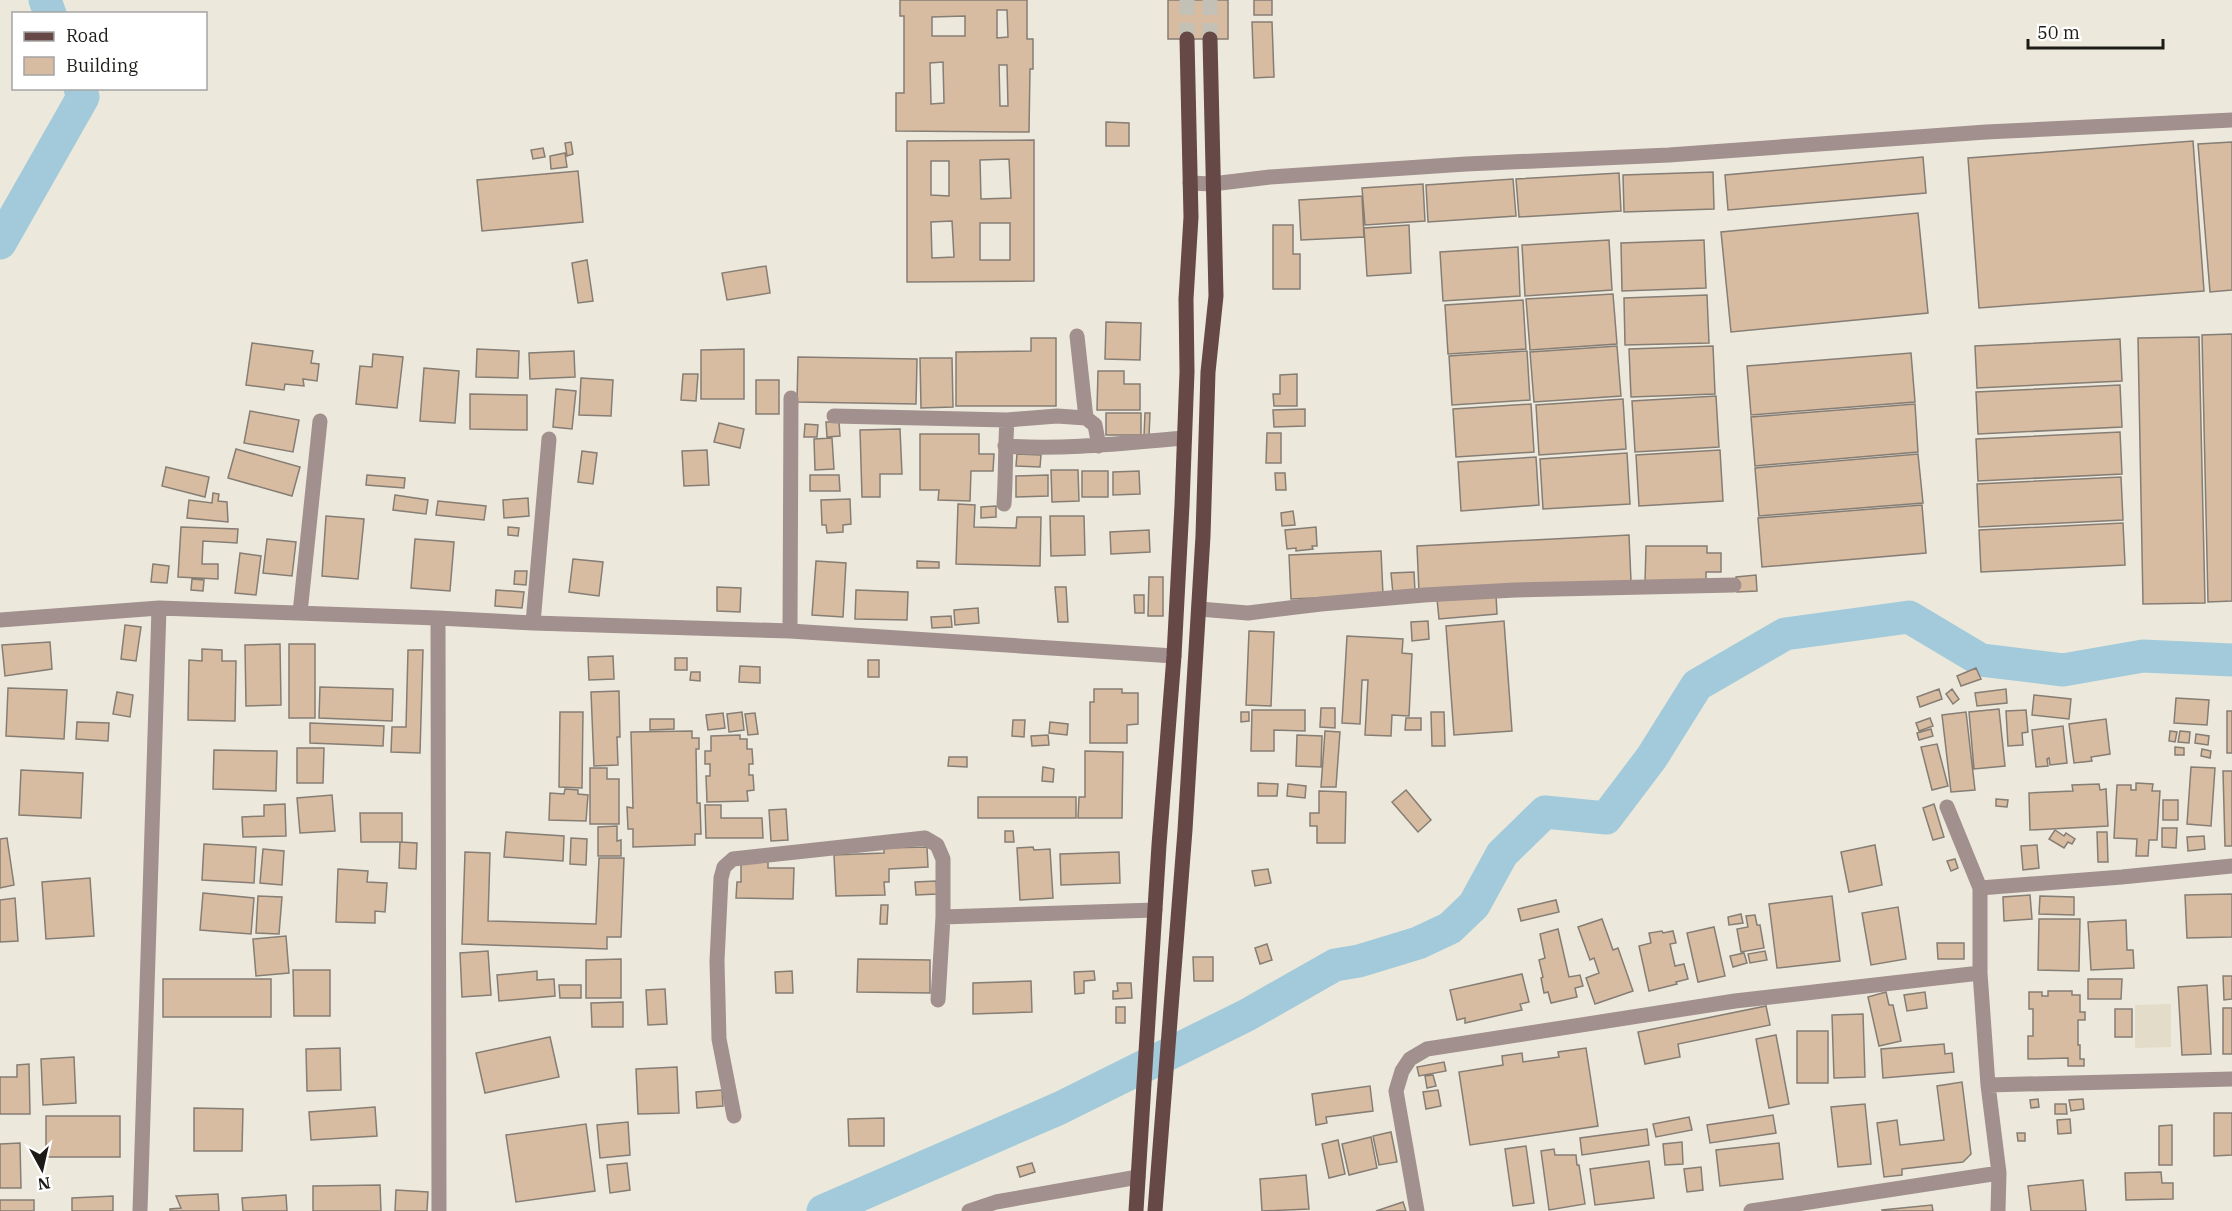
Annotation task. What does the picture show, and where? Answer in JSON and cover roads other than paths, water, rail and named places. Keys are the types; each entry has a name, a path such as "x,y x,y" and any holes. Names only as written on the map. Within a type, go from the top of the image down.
{"main road":[{"path":"1136,1211 1174,656 1187,372 1186,299 1191,217 1187,39"},
{"path":"1155,1211 1164,1071 1185,830 1199,609 1208,372 1216,296 1210,39"}],"street":[{"path":"1190,183 1212,184 1270,177 1466,164 1669,155 1986,132 2232,120"},
{"path":"1077,336 1086,418"},
{"path":"790,631 791,398"},
{"path":"834,416 1007,420 1057,416 1086,418 1095,425 1099,446"},
{"path":"1004,504 1007,420"},
{"path":"300,613 320,421"},
{"path":"1005,446 1035,448 1099,446 1184,438"},
{"path":"533,623 549,439"},
{"path":"1199,609 1248,613 1321,604 1526,590 1734,585"},
{"path":"0,620 159,608 790,631 1174,656"},
{"path":"140,1211 159,608"},
{"path":"438,618 439,1211"},
{"path":"1947,807 1980,888 1980,973 1988,1085 1999,1173 1998,1211"},
{"path":"734,1116 719,1039 717,931 721,878 724,867 733,859 925,838 937,845 943,859 943,917 938,1000"},
{"path":"1980,888 2232,866"},
{"path":"943,917 1155,910"},
{"path":"1417,1211 1396,1091 1402,1071 1410,1059 1427,1049 1735,1001 1980,973"},
{"path":"1988,1085 2232,1079"},
{"path":"1751,1211 1999,1173"},
{"path":"969,1211 996,1202 1138,1177"}],"waterway":[{"path":"45,0 49,12"},
{"path":"0,243 83,97 81,90"},
{"path":"823,1211 1060,1108 1247,1015 1335,965 1359,961 1418,943 1450,928 1474,905 1502,854 1545,812 1606,818 1652,757 1697,685 1785,634 1909,617 1981,660 2063,670 2143,656 2232,660"}],"tunnel":[{"path":"1187,0 1187,39"},
{"path":"1210,0 1210,39"}]}
